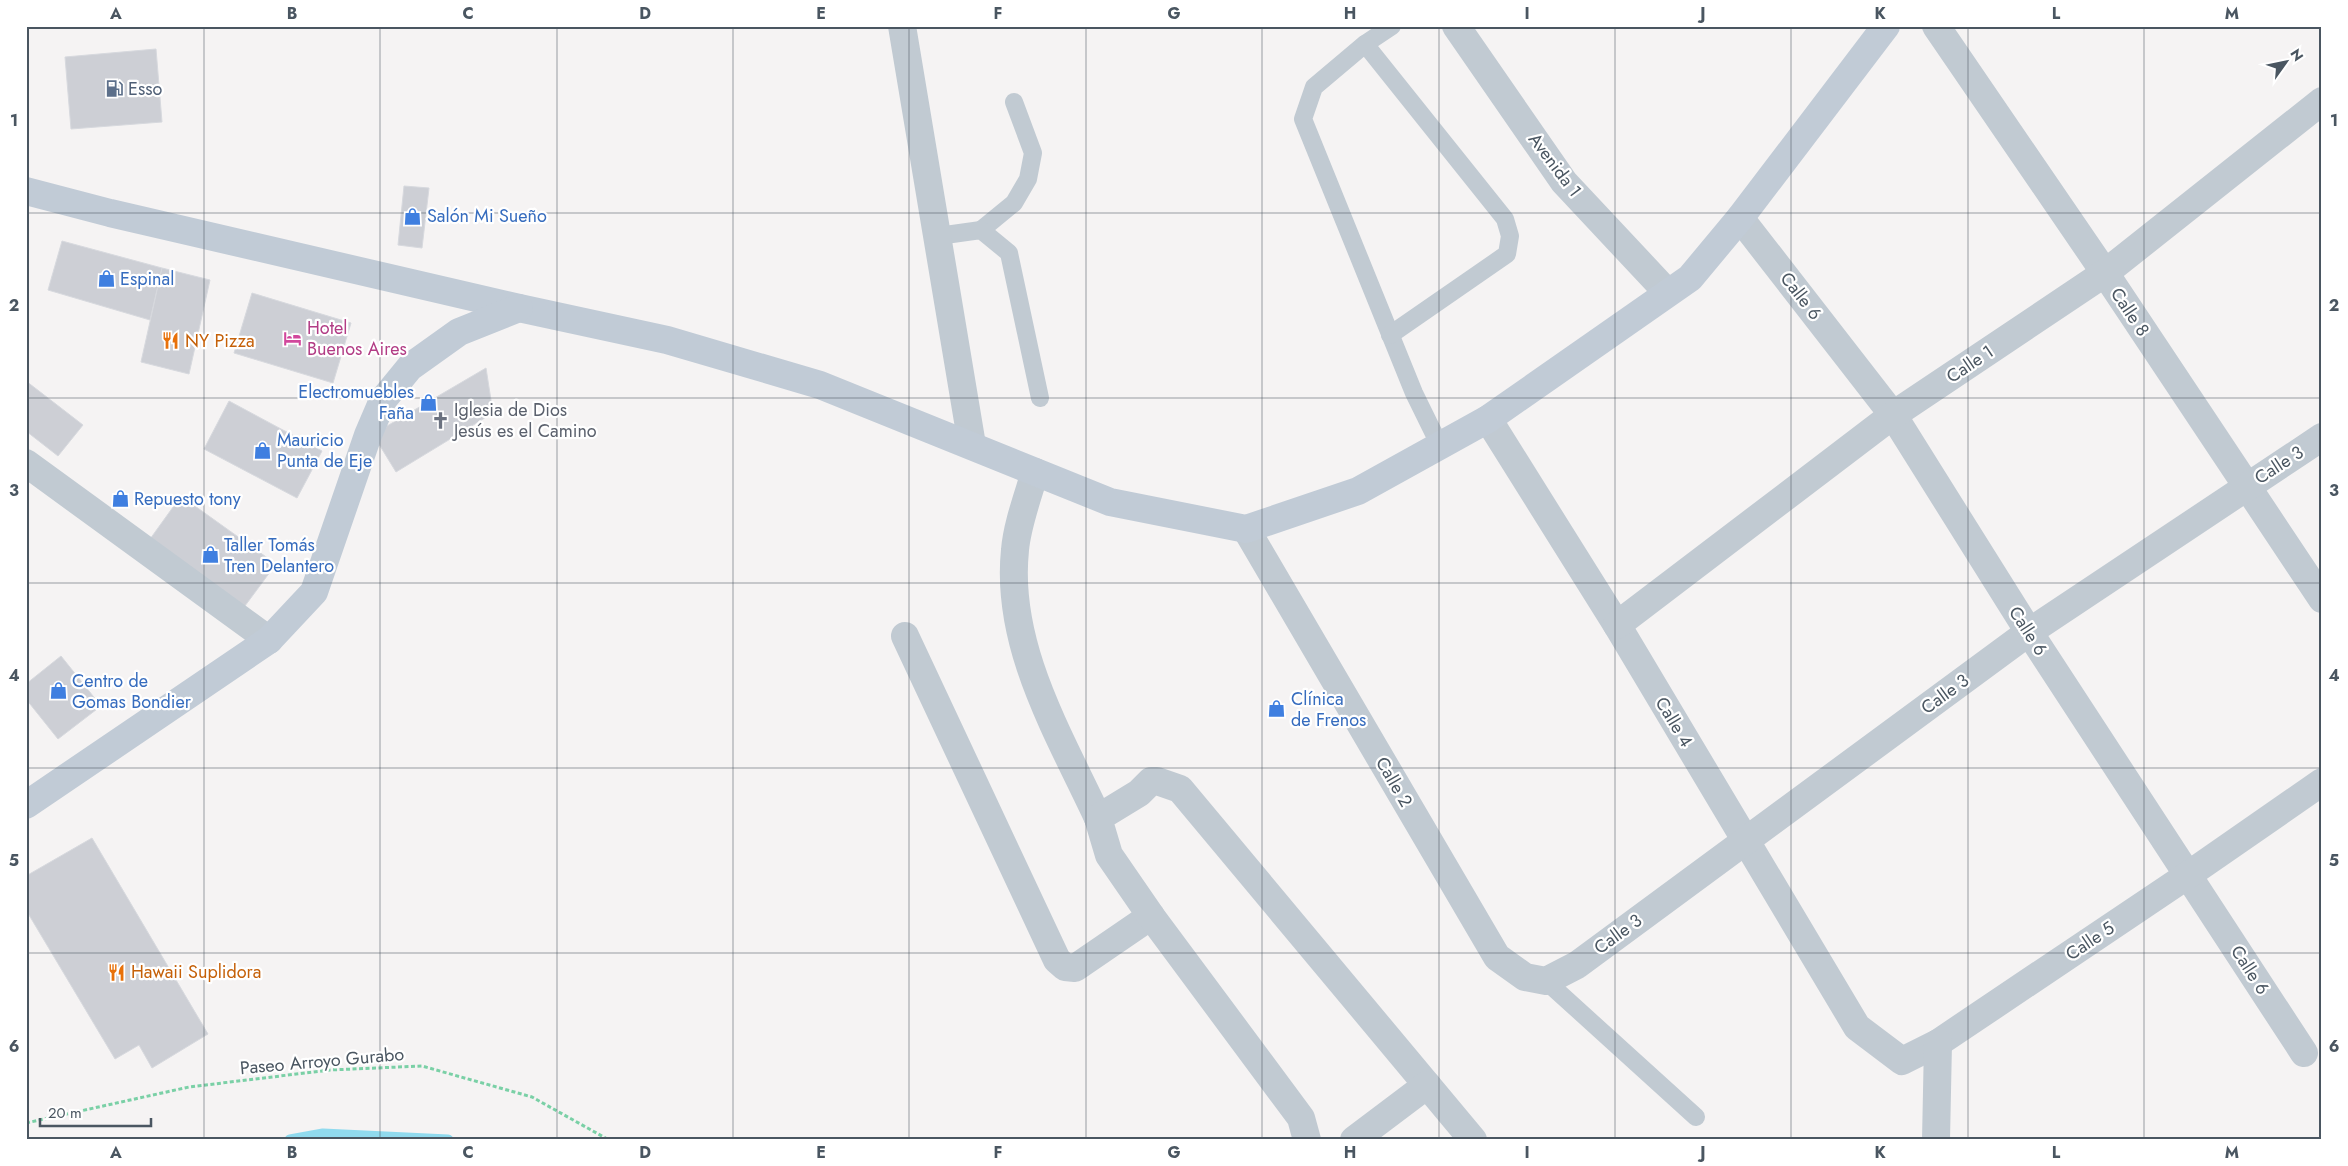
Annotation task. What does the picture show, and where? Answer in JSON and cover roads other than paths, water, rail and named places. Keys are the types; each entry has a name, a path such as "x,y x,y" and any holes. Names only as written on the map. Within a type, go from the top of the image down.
{"main road":[{"path":"26,190 110,213 519,308 667,340 820,384 1110,502 1246,529 1358,490 1440,446 1488,418 1667,292 1690,278 1740,218 1886,26"},
{"path":"26,805 269,640 314,592 368,435 383,400 410,366 459,332 519,308"}],"street":[{"path":"902,26 972,445"},
{"name":"Avenida 1","path":"1456,26 1564,182 1667,292"},
{"name":"Calle 8","path":"1936,26 2105,273 2322,599"},
{"name":"Calle 1","path":"1617,626 1893,415 2105,273 2322,101"},
{"name":"Calle 6","path":"1740,218 1893,415 2029,632 2304,1053"},
{"name":"Calle 4","path":"1488,418 1617,626 1857,1027"},
{"name":"Calle 3","path":"1546,981 1576,965 2029,632 2322,437"},
{"path":"26,463 269,640"},
{"path":"1035,472 1015,549 1016,613 1031,671 1098,818 1110,855 1151,916 1301,1118 1307,1140"},
{"name":"Calle 2","path":"1246,529 1497,957 1525,977 1546,981"},
{"path":"905,636 1057,960 1065,967 1075,968 1151,916"},
{"path":"1098,818 1139,793 1151,781 1180,788 1473,1140"},
{"name":"Calle 5","path":"1857,1027 1902,1061 1938,1043 2188,875 2322,782"},
{"path":"1936,1140 1938,1043"},
{"path":"1354,1140 1427,1085"}],"lane":[{"path":"1392,26 1365,44 1314,87 1303,119 1414,393 1440,446"},
{"path":"1365,44 1505,219 1510,236 1507,254 1390,335"},
{"path":"938,236 982,230 1014,203 1028,179 1033,153 1014,102"},
{"path":"982,230 1009,253 1040,398"},
{"path":"1546,981 1696,1117"}],"waterway":[{"path":"290,1140 323,1134 448,1140"}],"place":[{"name":"Esso","path":"114,89"},
{"name":"Salón Mi Sueño","path":"413,216"},
{"name":"Espinal","path":"106,279"},
{"name":"Hotel Buenos Aires","path":"293,338"},
{"name":"NY Pizza","path":"171,341"},
{"name":"Electromuebles Faña","path":"428,402"},
{"name":"Iglesia de Dios Jesús es el Camino","path":"440,420"},
{"name":"Mauricio Punta de Eje","path":"263,450"},
{"name":"Repuesto tony","path":"120,499"},
{"name":"Taller Tomás Tren Delantero","path":"210,555"},
{"name":"Centro de Gomas Bondier","path":"58,691"},
{"name":"Clínica de Frenos","path":"1277,709"},
{"name":"Hawaii Suplidora","path":"117,972"}]}
